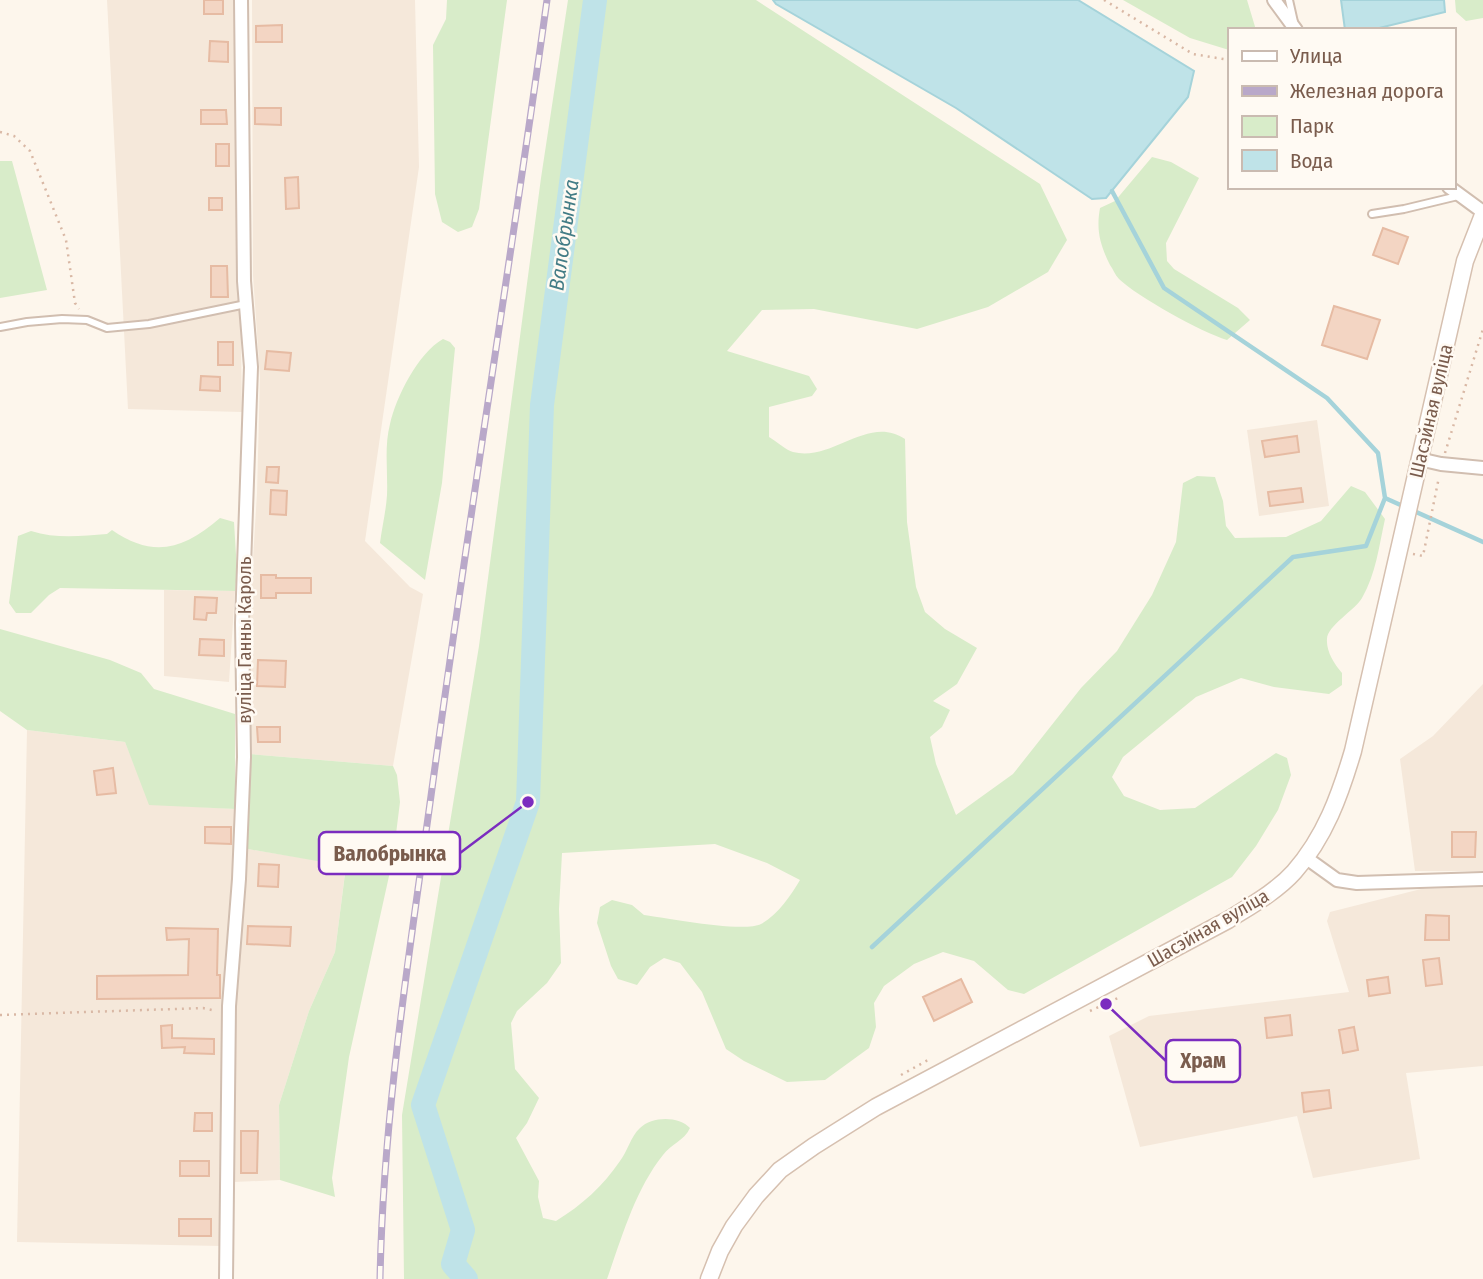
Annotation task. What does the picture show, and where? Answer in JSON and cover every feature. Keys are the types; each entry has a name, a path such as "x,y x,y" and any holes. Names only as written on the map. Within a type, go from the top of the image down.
{"main road":[{"name":"Шасэйная вуліца","path":"709,1279 734,1226 780,1170 876,1107 1228,920 1271,892 1293,873 1305,857 1325,829 1346,777 1465,261 1483,213"}],"street":[{"name":"вуліца Ганны Кароль","path":"226,1279 229,1014 244,757 242,623 251,367 244,281 241,0"},
{"path":"1275,0 1295,28"},
{"path":"1454,192 1483,213"},
{"path":"1419,462 1483,468"},
{"path":"1305,857 1337,880 1357,883 1483,879"}],"lane":[{"path":"1289,0 1296,28"},
{"path":"1372,214 1404,209 1454,192"},
{"path":"0,327 39,321 87,320 107,328 149,324 246,304"}],"path":[{"path":"1104,0 1193,54 1228,60"},
{"path":"0,132 13,136 30,151 66,240 75,303 87,320"},
{"path":"1400,551 1423,556 1441,464 1483,329"},
{"path":"1090,1012 1118,998"},
{"path":"0,1015 203,1009 229,1014"},
{"path":"901,1075 928,1060"}],"shaded area":[{"path":"107,0 236,0 242,412 128,409"},
{"path":"252,0 415,0 419,167 365,541 410,587 423,594 393,766 249,754 250,609 260,377 253,275"},
{"path":"1317,420 1329,506 1259,516 1247,430"},
{"path":"164,590 235,591 229,682 164,676"},
{"path":"1483,684 1483,871 1415,871 1400,759 1433,736"},
{"path":"27,730 125,742 150,804 235,809 233,876 221,1025 221,1246 17,1242"},
{"path":"248,849 346,865 335,952 309,1011 279,1105 280,1180 234,1182 234,1018"},
{"path":"1483,887 1483,1066 1406,1073 1420,1159 1313,1178 1297,1116 1140,1147 1109,1036 1149,1016 1349,992 1327,921 1330,912 1421,889"}],"green space":[{"path":"447,0 507,0 479,209 472,227 458,232 442,222 435,194 433,45 446,19"},
{"path":"568,0 756,0 1040,184 1067,240 1048,272 988,307 917,329 814,309 762,310 727,351 809,376 817,389 812,396 769,407 769,437 790,451 822,451 878,432 891,433 905,439 907,522 916,587 925,612 945,629 977,648 957,684 933,701 950,710 942,727 930,737 936,764 956,815 1013,774 1081,688 1117,651 1152,595 1176,542 1183,483 1197,476 1215,477 1223,501 1226,526 1235,538 1286,537 1321,521 1351,486 1365,492 1385,519 1377,560 1367,589 1358,603 1328,634 1328,648 1342,673 1342,685 1329,694 1274,687 1241,678 1196,697 1123,757 1112,777 1124,796 1160,810 1195,808 1276,753 1287,758 1291,775 1278,810 1256,846 1232,877 1024,994 1008,990 974,961 943,952 914,964 884,986 874,1003 876,1027 869,1048 825,1080 787,1082 726,1049 702,992 680,963 664,958 650,967 637,985 618,979 597,923 600,907 612,900 632,905 644,915 722,926 752,926 761,924 773,915 800,880 767,863 715,844 562,853 559,909 561,963 547,983 517,1011 511,1023 515,1069 539,1098 516,1138 539,1181 538,1197 543,1218 556,1221 591,1194 613,1170 634,1135 645,1124 665,1119 679,1121 690,1128 663,1155 645,1183 630,1214 607,1279 404,1279 402,1115 479,646 541,178"},
{"path":"1123,0 1247,0 1255,28 1228,28 1228,50 1190,38"},
{"path":"1455,0 1483,0 1483,18 1466,21 1456,12"},
{"path":"1152,157 1171,162 1199,178 1166,243 1167,261 1174,269 1238,308 1250,320 1227,340 1186,322 1128,286 1116,276 1104,251 1099,230 1100,208 1115,201"},
{"path":"0,161 12,161 47,290 0,298"},
{"path":"443,339 455,348 442,483 425,580 380,543 387,495 387,441 393,413 409,377 425,354"},
{"path":"220,518 234,522 237,571 235,591 60,588 31,613 16,613 9,603 18,536 31,531 69,536 107,534 112,530 142,545 168,546 194,537"},
{"path":"0,629 110,660 141,673 154,689 235,714 235,809 149,805 125,742 27,730 0,711"},
{"path":"249,754 393,766 397,775 400,802 393,858 349,1057 332,1178 335,1197 280,1180 279,1105 309,1011 335,952 346,866 248,849"}],"water":[{"path":"773,0 1078,0 1194,71 1188,97 1106,198 1092,199 956,108"},
{"path":"1341,0 1444,0 1445,12 1379,28 1345,28"}],"building":[{"path":"204,0 223,0 223,14 204,14"},
{"path":"282,25 282,42 256,42 256,26"},
{"path":"210,41 228,42 228,62 209,61"},
{"path":"255,108 281,108 281,125 255,124"},
{"path":"201,110 226,110 227,124 201,124"},
{"path":"216,144 229,144 229,166 216,166"},
{"path":"298,177 299,208 286,209 285,178"},
{"path":"209,198 222,198 222,210 209,210"},
{"path":"1383,228 1408,237 1398,264 1373,255"},
{"path":"211,266 227,266 228,297 211,297"},
{"path":"1334,306 1380,320 1367,359 1322,345"},
{"path":"218,342 233,342 233,365 218,365"},
{"path":"267,351 291,353 289,371 265,369"},
{"path":"201,376 220,377 220,391 200,390"},
{"path":"1297,436 1299,452 1265,457 1262,441"},
{"path":"267,467 279,467 278,483 266,482"},
{"path":"1301,488 1303,502 1270,506 1268,492"},
{"path":"271,490 287,491 286,515 270,514"},
{"path":"261,575 311,578 311,593 276,593 276,598 261,598"},
{"path":"195,597 217,598 216,613 207,613 206,620 194,619"},
{"path":"200,639 224,640 224,656 199,655"},
{"path":"258,660 286,661 285,687 257,686"},
{"path":"257,727 280,727 280,742 258,742"},
{"path":"113,768 116,793 97,795 94,771"},
{"path":"205,827 231,827 231,844 205,843"},
{"path":"1452,832 1476,832 1475,857 1452,857"},
{"path":"259,864 279,865 278,887 258,886"},
{"path":"1426,915 1449,916 1449,940 1425,940"},
{"path":"248,926 291,927 290,946 247,944"},
{"path":"166,928 218,929 217,975 220,975 220,998 97,999 97,976 188,975 189,939 167,940"},
{"path":"1439,958 1442,984 1426,986 1423,960"},
{"path":"1388,977 1390,993 1369,996 1367,980"},
{"path":"961,979 972,1002 934,1021 923,997"},
{"path":"1290,1015 1292,1035 1267,1038 1265,1018"},
{"path":"172,1025 172,1038 214,1039 214,1054 184,1053 185,1047 162,1048 161,1026"},
{"path":"1354,1027 1358,1050 1343,1053 1339,1030"},
{"path":"1329,1090 1331,1108 1304,1112 1302,1093"},
{"path":"195,1113 212,1113 212,1131 194,1131"},
{"path":"241,1131 258,1131 257,1173 241,1173"},
{"path":"180,1161 209,1161 209,1176 180,1176"},
{"path":"179,1219 211,1219 211,1236 179,1236"}],"waterway":[{"name":"Валобрынка","path":"466,1279 453,1264 463,1230 423,1105 528,802 542,405 595,0"},
{"path":"1112,191 1164,288 1327,398 1378,453 1385,498 1483,542"},
{"path":"872,947 1293,557 1366,546 1385,498"}],"railway":[{"path":"380,1279 386,1158 406,976 547,0"}],"place":[{"name":"Валобрынка","path":"528,802"},
{"name":"Храм","path":"1106,1004"}]}
